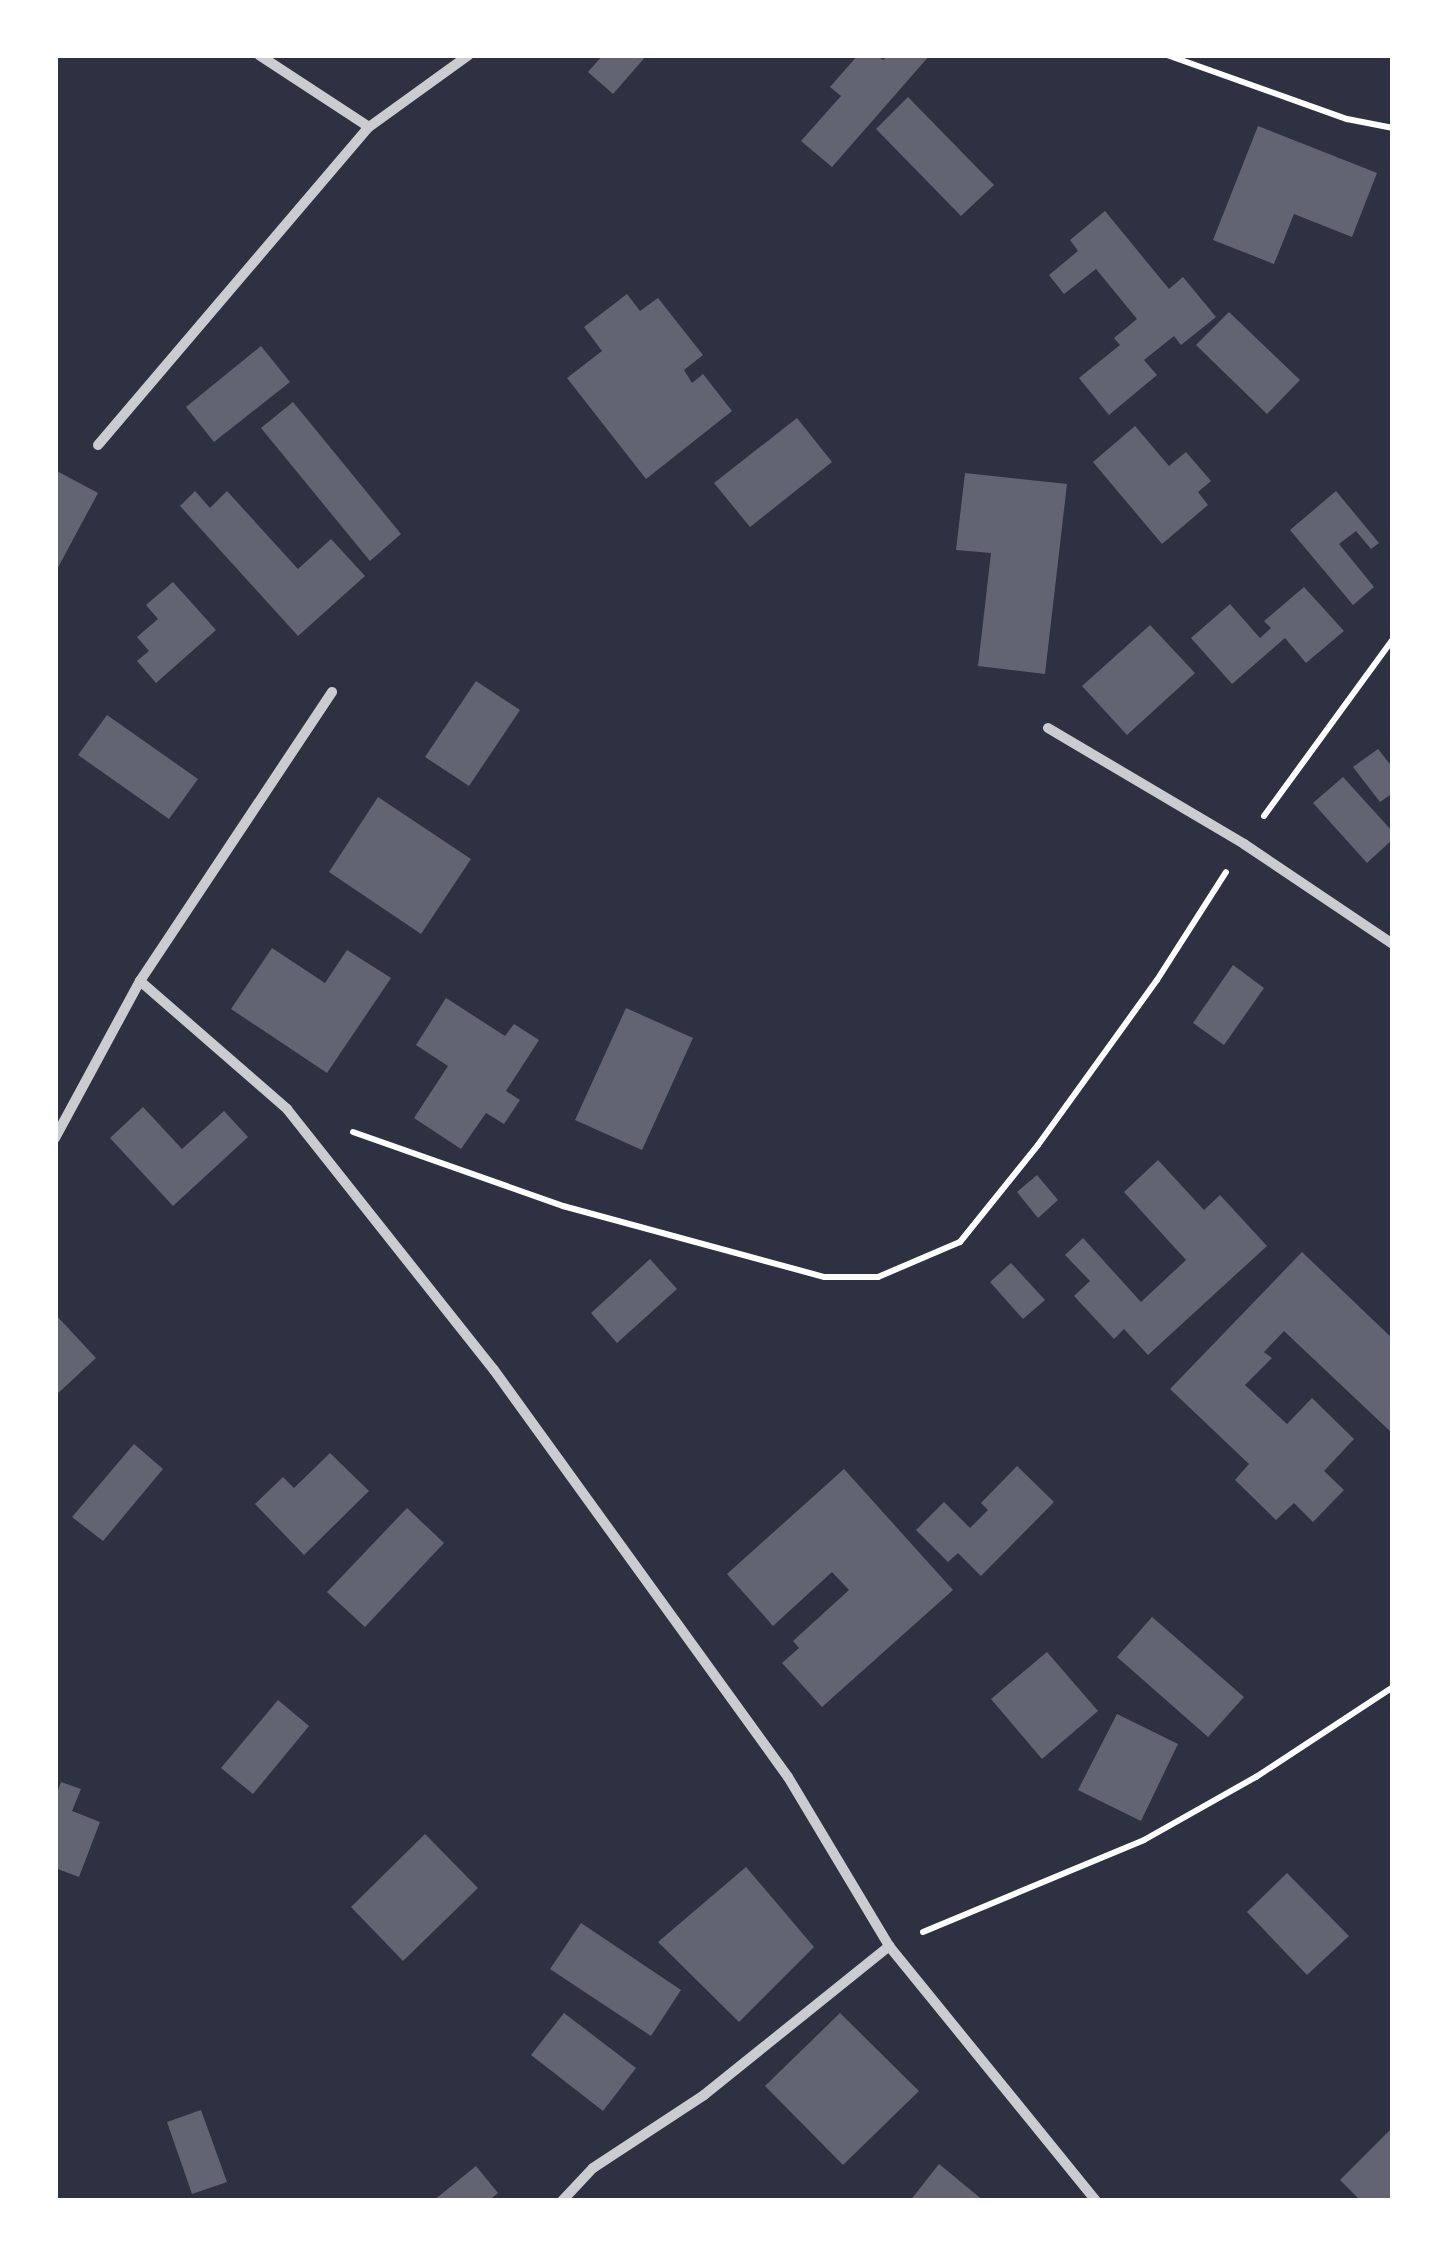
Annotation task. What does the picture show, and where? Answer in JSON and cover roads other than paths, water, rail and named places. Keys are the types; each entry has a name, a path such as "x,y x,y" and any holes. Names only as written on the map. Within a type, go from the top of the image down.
{"street":[{"path":"260,55 369,127"},
{"path":"98,445 369,127 469,55"},
{"path":"55,1138 140,981 332,692"},
{"path":"1048,728 1244,844 1393,944"},
{"path":"140,981 287,1109 494,1370 788,1777 889,1946 1096,2201"},
{"path":"562,2201 594,2168 704,2096 889,1946"}]}
